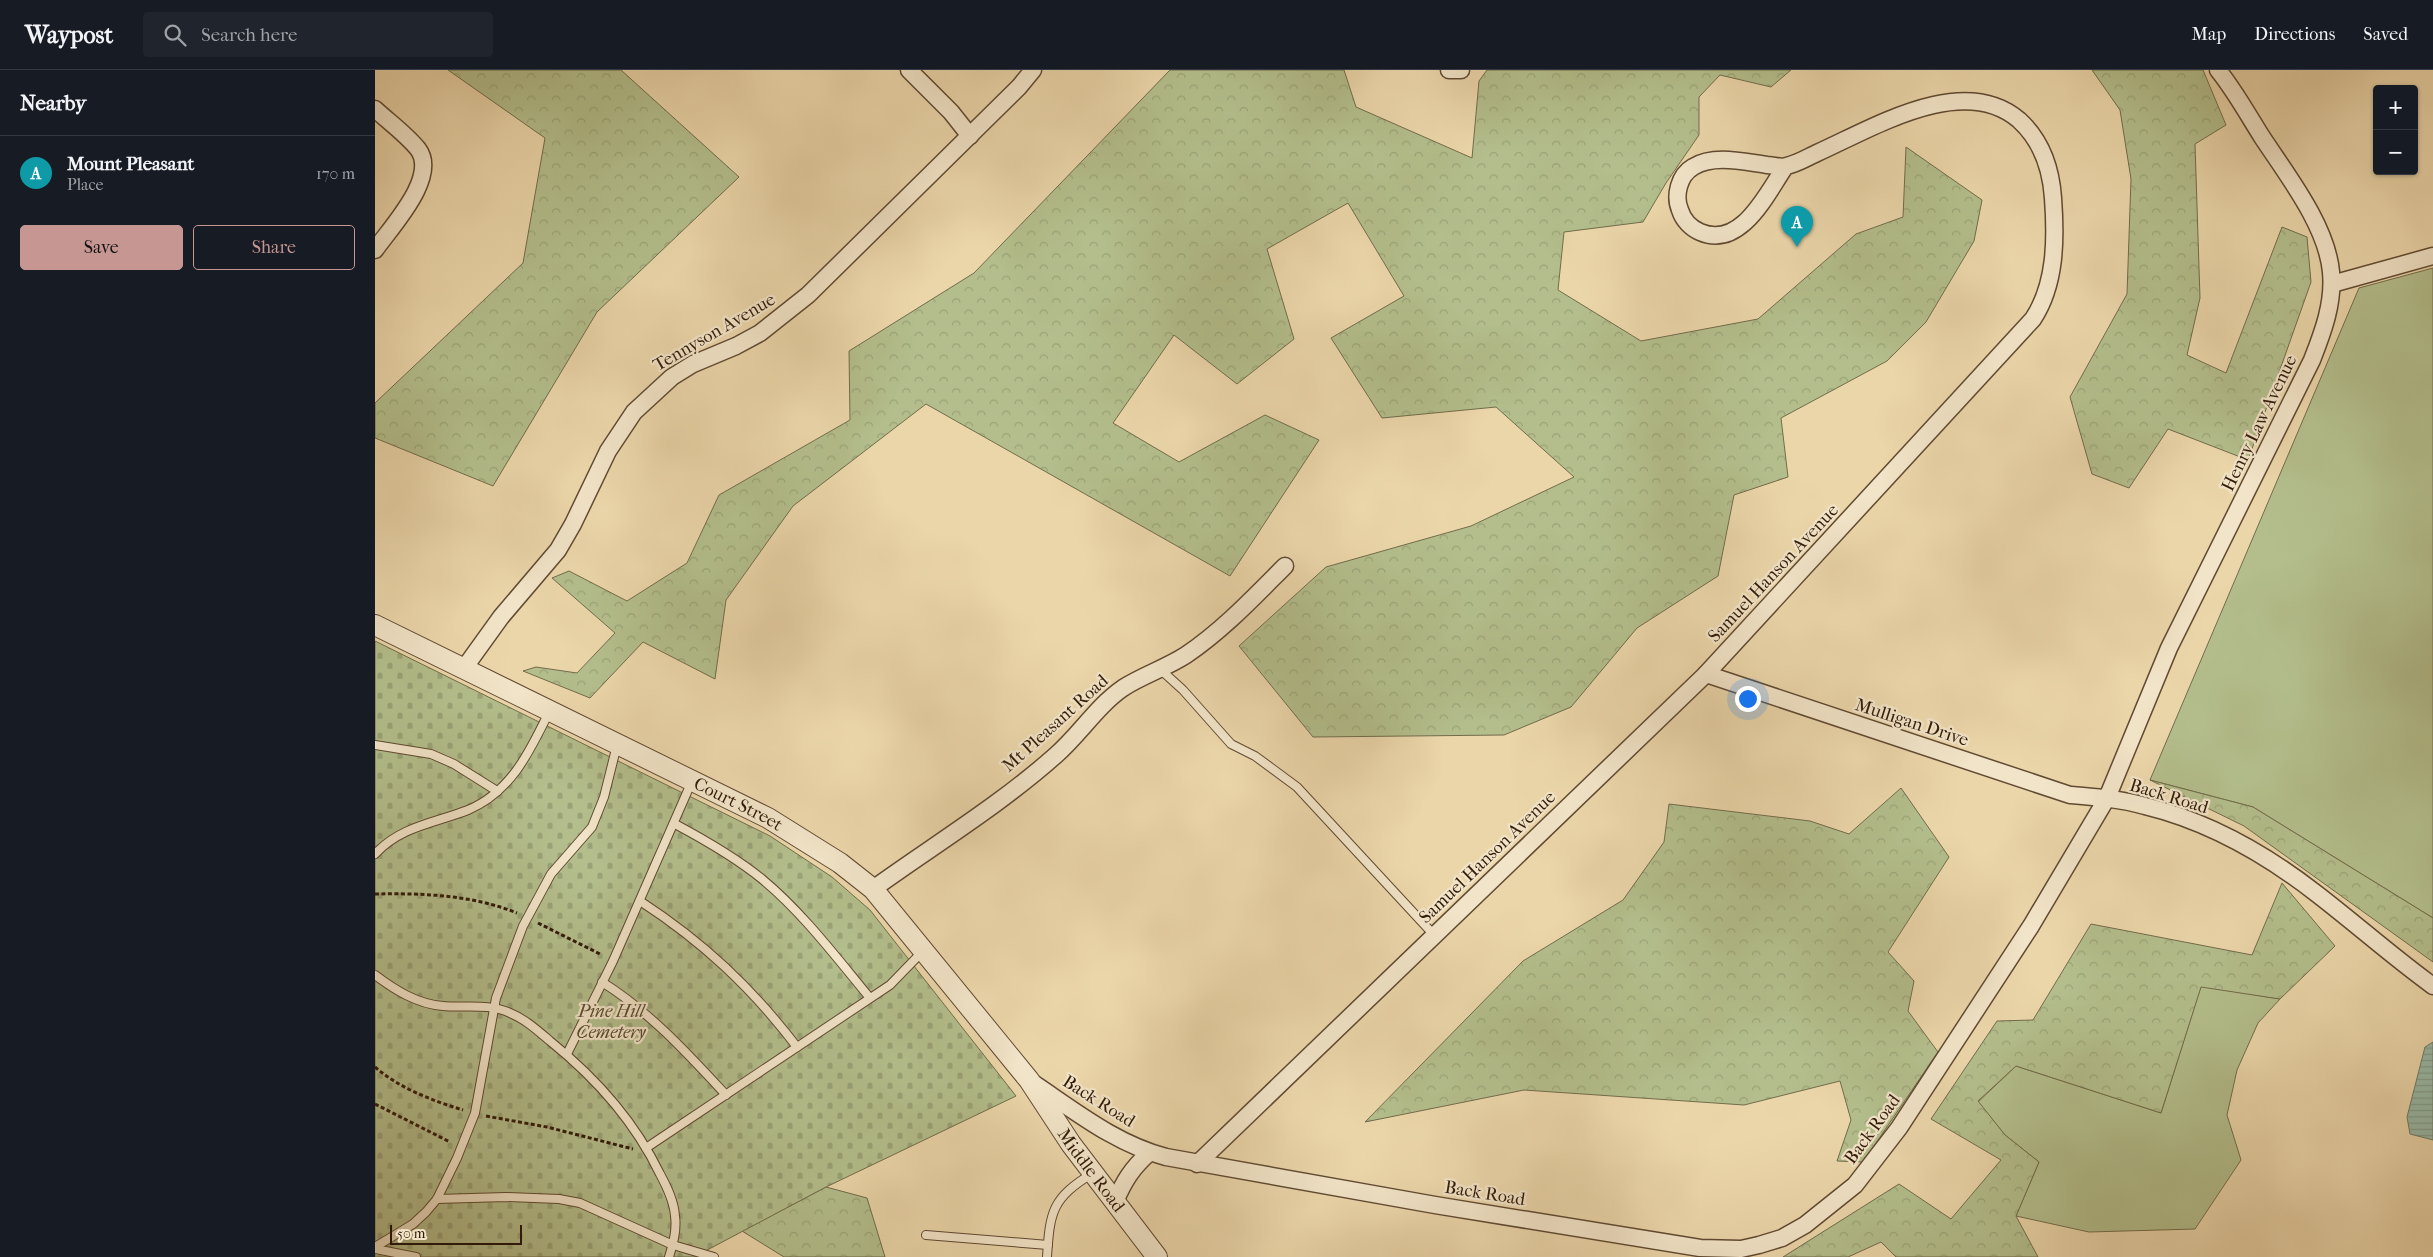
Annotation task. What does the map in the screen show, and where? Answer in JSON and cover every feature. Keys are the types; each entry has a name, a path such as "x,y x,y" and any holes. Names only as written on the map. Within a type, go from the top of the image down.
{"street":[{"path":"909,70 951,112 970,136"},
{"name":"Tennyson Avenue","path":"465,667 501,617 558,550 620,431 652,393 672,377 693,364 736,346 785,315 808,295 970,136 1019,87 1033,70"},
{"path":"1449,70 1461,70"},
{"name":"Henry Law Avenue","path":"2107,798 2169,648 2312,360 2327,319 2332,284 2328,252 2309,212 2218,70"},
{"name":"Samuel Hanson Avenue","path":"1197,1164 1706,674 2033,320 2042,305 2052,268 2053,204 2045,158 2026,127 1998,106 1964,101 1927,106 1785,167 1731,161 1701,162 1691,168 1679,186 1677,198 1680,210 1686,221 1695,229 1706,234 1718,235 1731,232 1751,216 1785,167"},
{"path":"375,109 419,150 425,168 419,187 375,250"},
{"path":"2332,284 2433,256"},
{"name":"Mt Pleasant Road","path":"873,889 1057,755 1103,705 1123,688 1161,670 1205,640 1243,608 1285,566"},
{"name":"Court Street","path":"375,625 465,667 768,818 805,840 873,889 1029,1080"},
{"name":"Mulligan Drive","path":"1706,674 2070,795 2107,798"},
{"name":"Back Road","path":"1029,1080 1105,1130 1149,1153 1197,1164 1688,1246 1741,1249 1781,1238 1832,1205 1855,1185 1875,1161 1942,1064 2031,926 2107,798 2145,806 2185,818 2227,837 2264,858 2315,893 2433,986"},
{"name":"Middle Road","path":"1029,1080 1071,1144 1157,1257"},
{"path":"1115,1202 1133,1167 1149,1153"}],"lane":[{"path":"1161,670 1183,690 1231,744 1255,756 1297,787 1434,935"},
{"path":"375,854 387,841 413,827 483,803 518,772 550,711"},
{"path":"375,1248 413,1224 437,1199 475,1113 496,998 527,918 551,874 592,827 604,797 617,744"},
{"path":"375,745 431,754 454,764 497,791"},
{"path":"567,1054 613,961 675,824 692,781"},
{"path":"675,824 742,864 779,894 799,914 870,998"},
{"path":"640,901 675,923 723,964 775,1018 797,1047"},
{"path":"647,1148 870,998 902,975 924,950"},
{"path":"375,975 406,996 428,1004 494,1009 508,1012 525,1020 567,1054 612,1098 647,1148 667,1187 673,1204 676,1228 669,1257"},
{"path":"602,982 631,1003 672,1039 726,1095"},
{"path":"1047,1257 1049,1224 1053,1211 1062,1197 1075,1184 1093,1173"},
{"path":"437,1199 506,1196 580,1203 673,1246 714,1257"},
{"path":"926,1235 1048,1245"},
{"path":"375,1248 416,1257"}],"path":[{"path":"375,894 462,898 505,908 613,961"},
{"path":"375,1067 384,1075 409,1089 475,1113 585,1135 629,1149 647,1148"},
{"path":"375,1104 433,1134 462,1146"}],"green space":[{"path":"448,70 621,70 739,177 597,312 493,486 375,438 375,403 523,263 545,138"},
{"path":"1170,70 1344,70 1356,107 1472,158 1479,81 1487,70 1791,70 1771,87 1720,75 1699,97 1699,135 1666,183 1643,222 1564,232 1558,290 1641,341 1758,319 1856,234 1903,217 1906,147 1982,200 1974,241 1926,322 1887,361 1781,418 1788,477 1734,495 1718,576 1637,628 1571,707 1504,735 1313,737 1239,646 1326,567 1471,526 1574,477 1496,407 1382,418 1331,338 1404,296 1348,203 1267,249 1294,339 1237,384 1174,335 1113,423 1179,462 1265,415 1319,440 1230,576 926,404 793,506 726,600 715,679 643,642 590,698 523,671 536,667 577,673 615,633 552,578 569,571 627,601 687,563 719,495 850,420 849,351 974,273"},
{"path":"2092,70 2203,70 2226,125 2195,144 2200,298 2187,355 2226,373 2282,227 2307,237 2311,282 2248,460 2168,429 2129,488 2092,474 2070,397 2127,294 2131,179 2120,110"},
{"path":"2433,268 2433,918 2253,807 2150,780 2359,288"},
{"name":"Pine Hill Cemetery","path":"375,641 770,836 832,877 870,910 1016,1096 826,1187 694,1257 375,1257"},
{"path":"2150,780 2253,807 2433,918 2433,962 2244,826"},
{"path":"1901,788 1949,857 1888,952 1914,981 1908,1011 1938,1052 1863,1162 1837,1161 1851,1120 1840,1081 1744,1105 1524,1090 1365,1122 1523,961 1623,900 1664,842 1669,804 1810,821 1849,834"},
{"path":"2282,883 2335,946 2280,999 2201,987 2161,1113 2016,1066 1978,1101 2005,1135 2039,1162 2016,1216 2038,1257 1896,1257 1881,1242 1848,1257 1783,1257 1899,1184 1951,1219 2001,1160 1931,1119 1997,1021 2033,1020 2091,924 2252,955"},
{"path":"2201,986 2280,999 2258,1023 2237,1070 2227,1115 2241,1160 2195,1229 2089,1232 2016,1216 2039,1162 2005,1135 1978,1102 2016,1066 2161,1113"},
{"path":"826,1187 867,1198 885,1257 784,1257 742,1231"}],"shaded area":[{"path":"2433,1042 2433,1140 2410,1134 2407,1117 2425,1047"}],"place":[{"name":"Mount Pleasant","path":"1797,247"}]}
